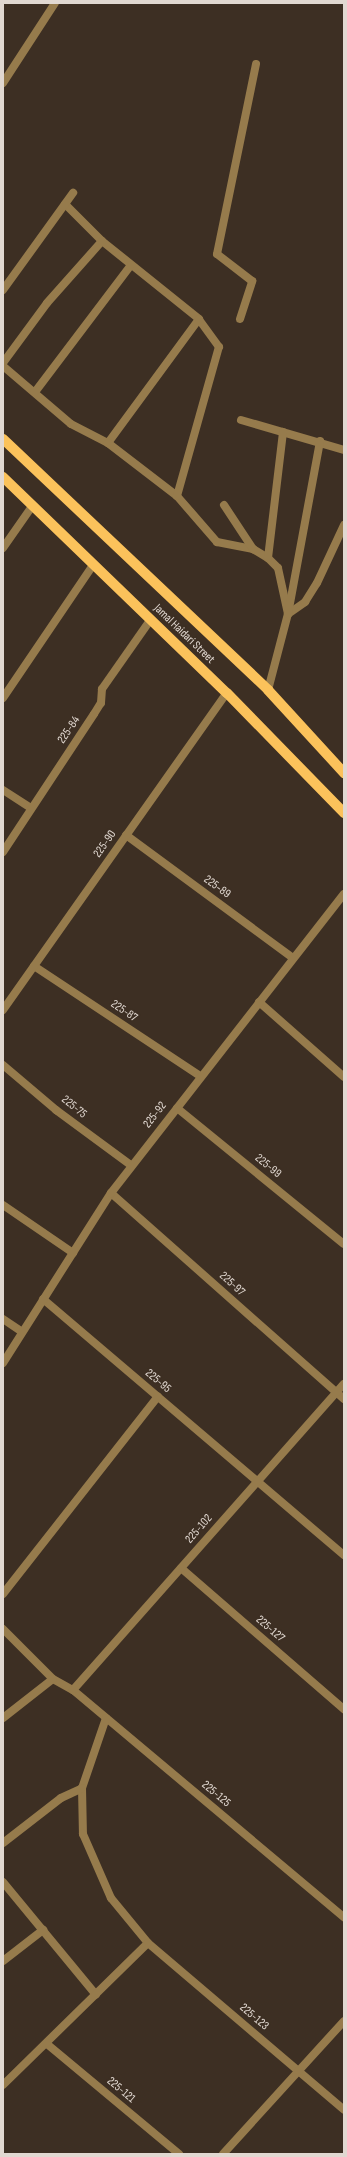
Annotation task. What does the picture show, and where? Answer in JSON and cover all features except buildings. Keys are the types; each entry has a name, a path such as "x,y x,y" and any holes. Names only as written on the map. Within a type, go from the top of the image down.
{"main road":[{"name":"Jamal Haidari Street","path":"3,439 268,690 344,773"},
{"name":"Jamal Haidari Street","path":"3,477 227,693 344,813"}],"street":[{"path":"3,83 55,3"},
{"path":"240,319 252,281 217,254 256,64"},
{"path":"3,290 73,193"},
{"path":"65,204 102,241 199,319 219,346 177,496"},
{"path":"3,363 47,303 102,241"},
{"path":"35,392 131,265"},
{"path":"108,443 199,319"},
{"path":"3,366 71,424 108,443 177,496 217,542 253,549 268,558 278,568 288,614"},
{"path":"241,420 320,441 344,450"},
{"path":"268,558 283,432"},
{"path":"268,690 288,614 320,441"},
{"path":"3,548 33,505"},
{"path":"224,505 253,549"},
{"path":"288,614 305,602 317,583 344,525"},
{"path":"3,698 93,565"},
{"name":"225-84","path":"3,852 101,703 102,689 151,619"},
{"name":"225-90","path":"3,1010 227,693"},
{"path":"3,790 31,808"},
{"name":"225-89","path":"126,835 293,958"},
{"name":"225-92","path":"3,1363 111,1193 200,1076 344,894"},
{"name":"225-87","path":"34,966 200,1076"},
{"path":"258,1002 344,1077"},
{"name":"225-75","path":"3,1065 132,1166"},
{"name":"225-99","path":"176,1108 344,1244"},
{"name":"225-97","path":"111,1193 344,1399"},
{"path":"3,1205 73,1253"},
{"name":"225-95","path":"43,1299 344,1555"},
{"path":"3,1319 22,1332"},
{"name":"225-102","path":"73,1690 344,1384"},
{"path":"3,1594 158,1396"},
{"name":"225-127","path":"180,1568 344,1709"},
{"name":"225-125","path":"3,1629 53,1679 73,1690 344,1917"},
{"path":"3,1718 53,1679"},
{"path":"3,1843 61,1798 82,1788 106,1718"},
{"name":"225-123","path":"82,1788 83,1834 111,1898 148,1943 344,2110"},
{"path":"3,1882 96,1995"},
{"path":"3,1961 43,1930"},
{"path":"3,2085 47,2044 148,1943"},
{"path":"223,2154 344,2021"},
{"name":"225-121","path":"47,2044 179,2154"}]}
